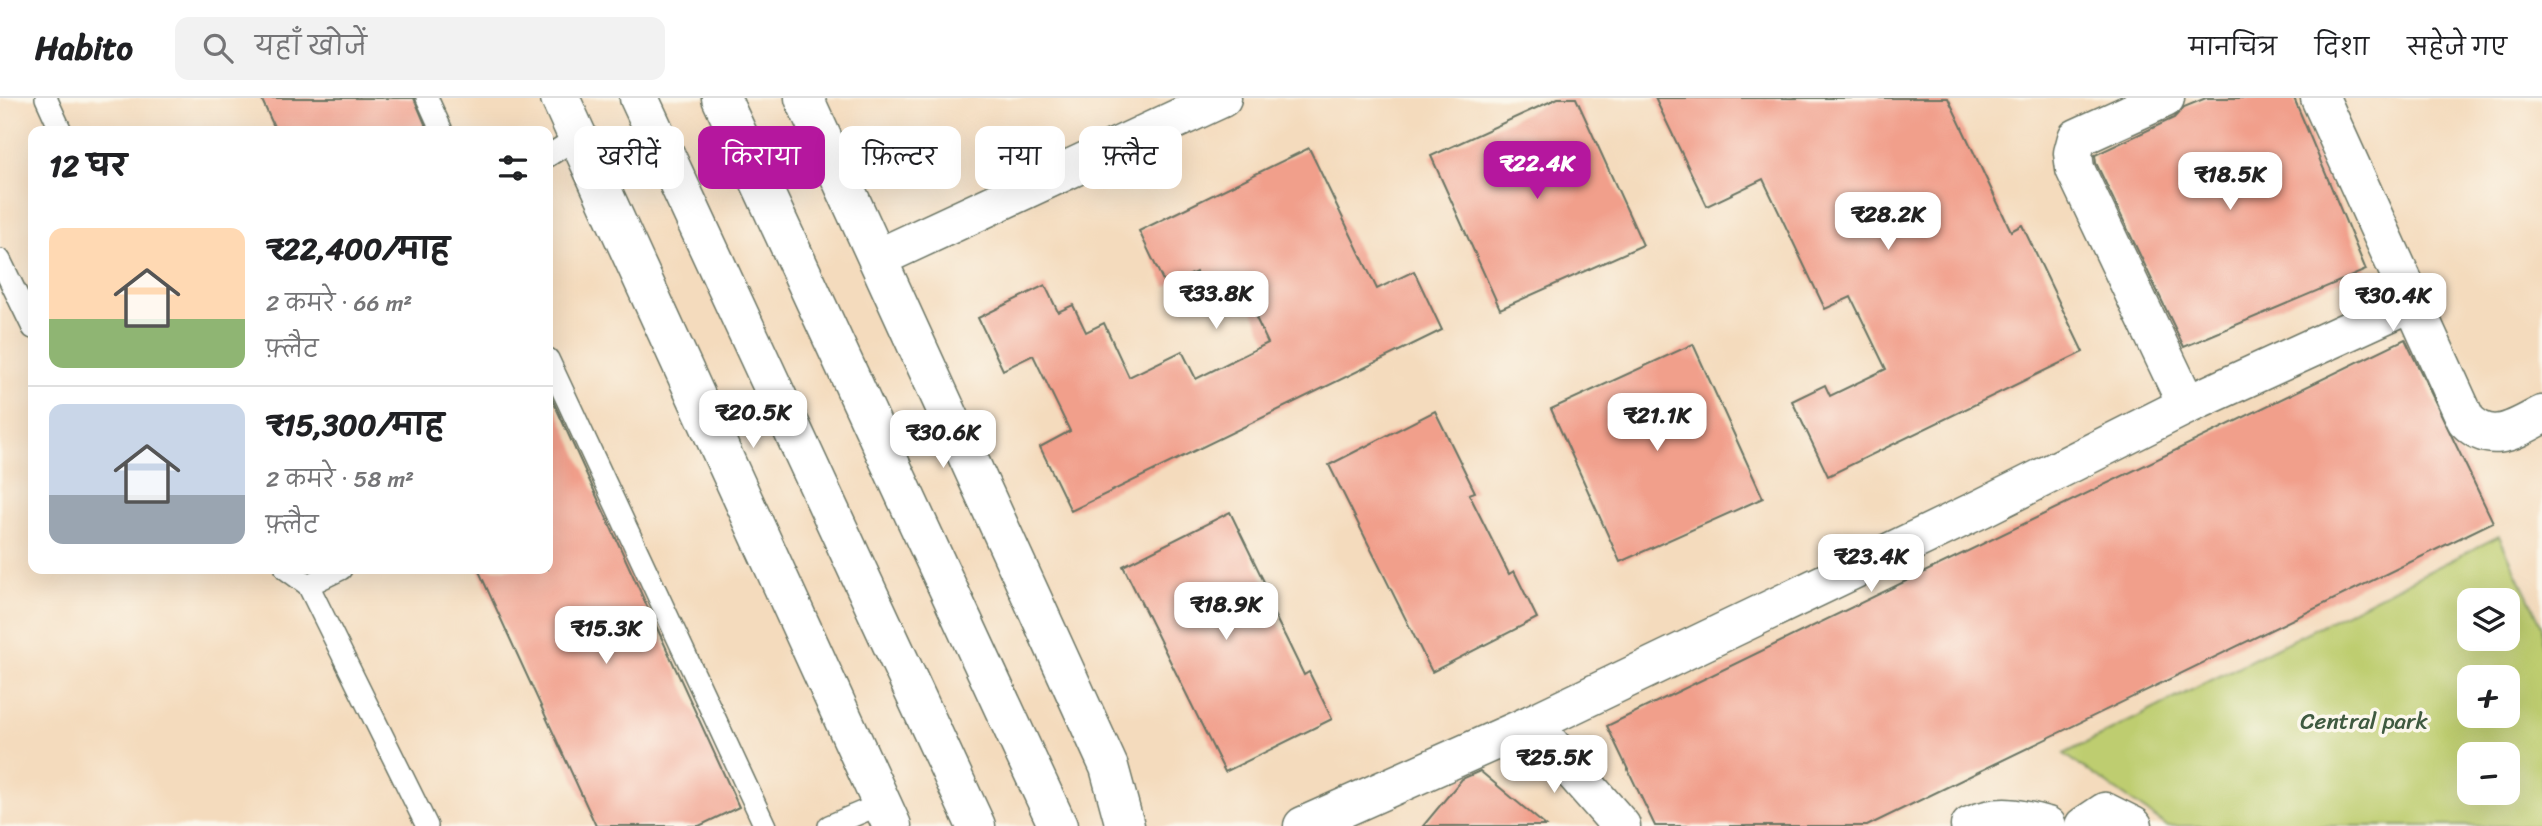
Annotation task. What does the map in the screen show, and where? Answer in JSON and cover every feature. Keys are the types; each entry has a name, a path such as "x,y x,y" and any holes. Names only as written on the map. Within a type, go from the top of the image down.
{"street":[{"path":"560,98 563,147 886,815"},
{"path":"639,98 976,826"},
{"path":"721,98 1058,826"},
{"path":"804,98 1109,767 1125,826"},
{"path":"878,258 1222,98"},
{"path":"2165,98 2077,138 2073,153 2075,169 2187,405"},
{"path":"2320,98 2466,420 2475,430 2492,436 2508,433 2542,415"},
{"path":"1303,826 1532,724 1982,508 2187,405 2412,302"},
{"path":"1532,724 1621,826"},
{"path":"2084,826 2105,812 2133,826"},
{"path":"1970,826 1988,818 2014,816 2047,826"}],"lane":[{"path":"46,98 59,126"},
{"path":"426,98 440,126"},
{"path":"0,260 28,318"},
{"path":"553,370 765,826"},
{"path":"293,574 308,585 427,826"},
{"path":"308,585 331,574"},
{"path":"829,826 886,815"}],"green space":[{"name":"Central park","path":"2499,536 2542,626 2542,826 2167,826 2064,754"}],"building":[{"path":"261,98 414,98 426,126 274,126"},
{"path":"1558,98 1576,98 1643,245 1500,309 1431,156"},
{"path":"1655,98 1948,98 2011,231 2022,225 2083,352 1828,476 1792,401 1825,385 1830,396 1886,369 1851,297 1825,309 1763,179 1707,206"},
{"path":"2206,98 2294,98 2366,270 2184,347 2096,163 2095,155 2174,118 2184,107"},
{"path":"1309,148 1377,289 1414,271 1442,330 1071,511 1040,447 1070,431 1033,355 1003,370 978,318 1045,285 1058,312 1073,305 1086,332 1104,323 1129,377 1182,351 1196,379 1268,343 1240,284 1209,298 1196,272 1166,287 1139,231"},
{"path":"2405,339 2493,522 1867,826 1655,826 1607,726"},
{"path":"1693,344 1763,498 1620,562 1551,409"},
{"path":"553,401 739,807 699,826 596,826 480,574 553,574"},
{"path":"1435,411 1475,492 1469,494 1509,574 1514,571 1537,618 1432,672 1329,465"},
{"path":"1230,512 1269,592 1264,595 1304,675 1309,672 1332,719 1225,772 1123,566"},
{"path":"1480,771 1546,826 1423,826 1462,779"}]}
